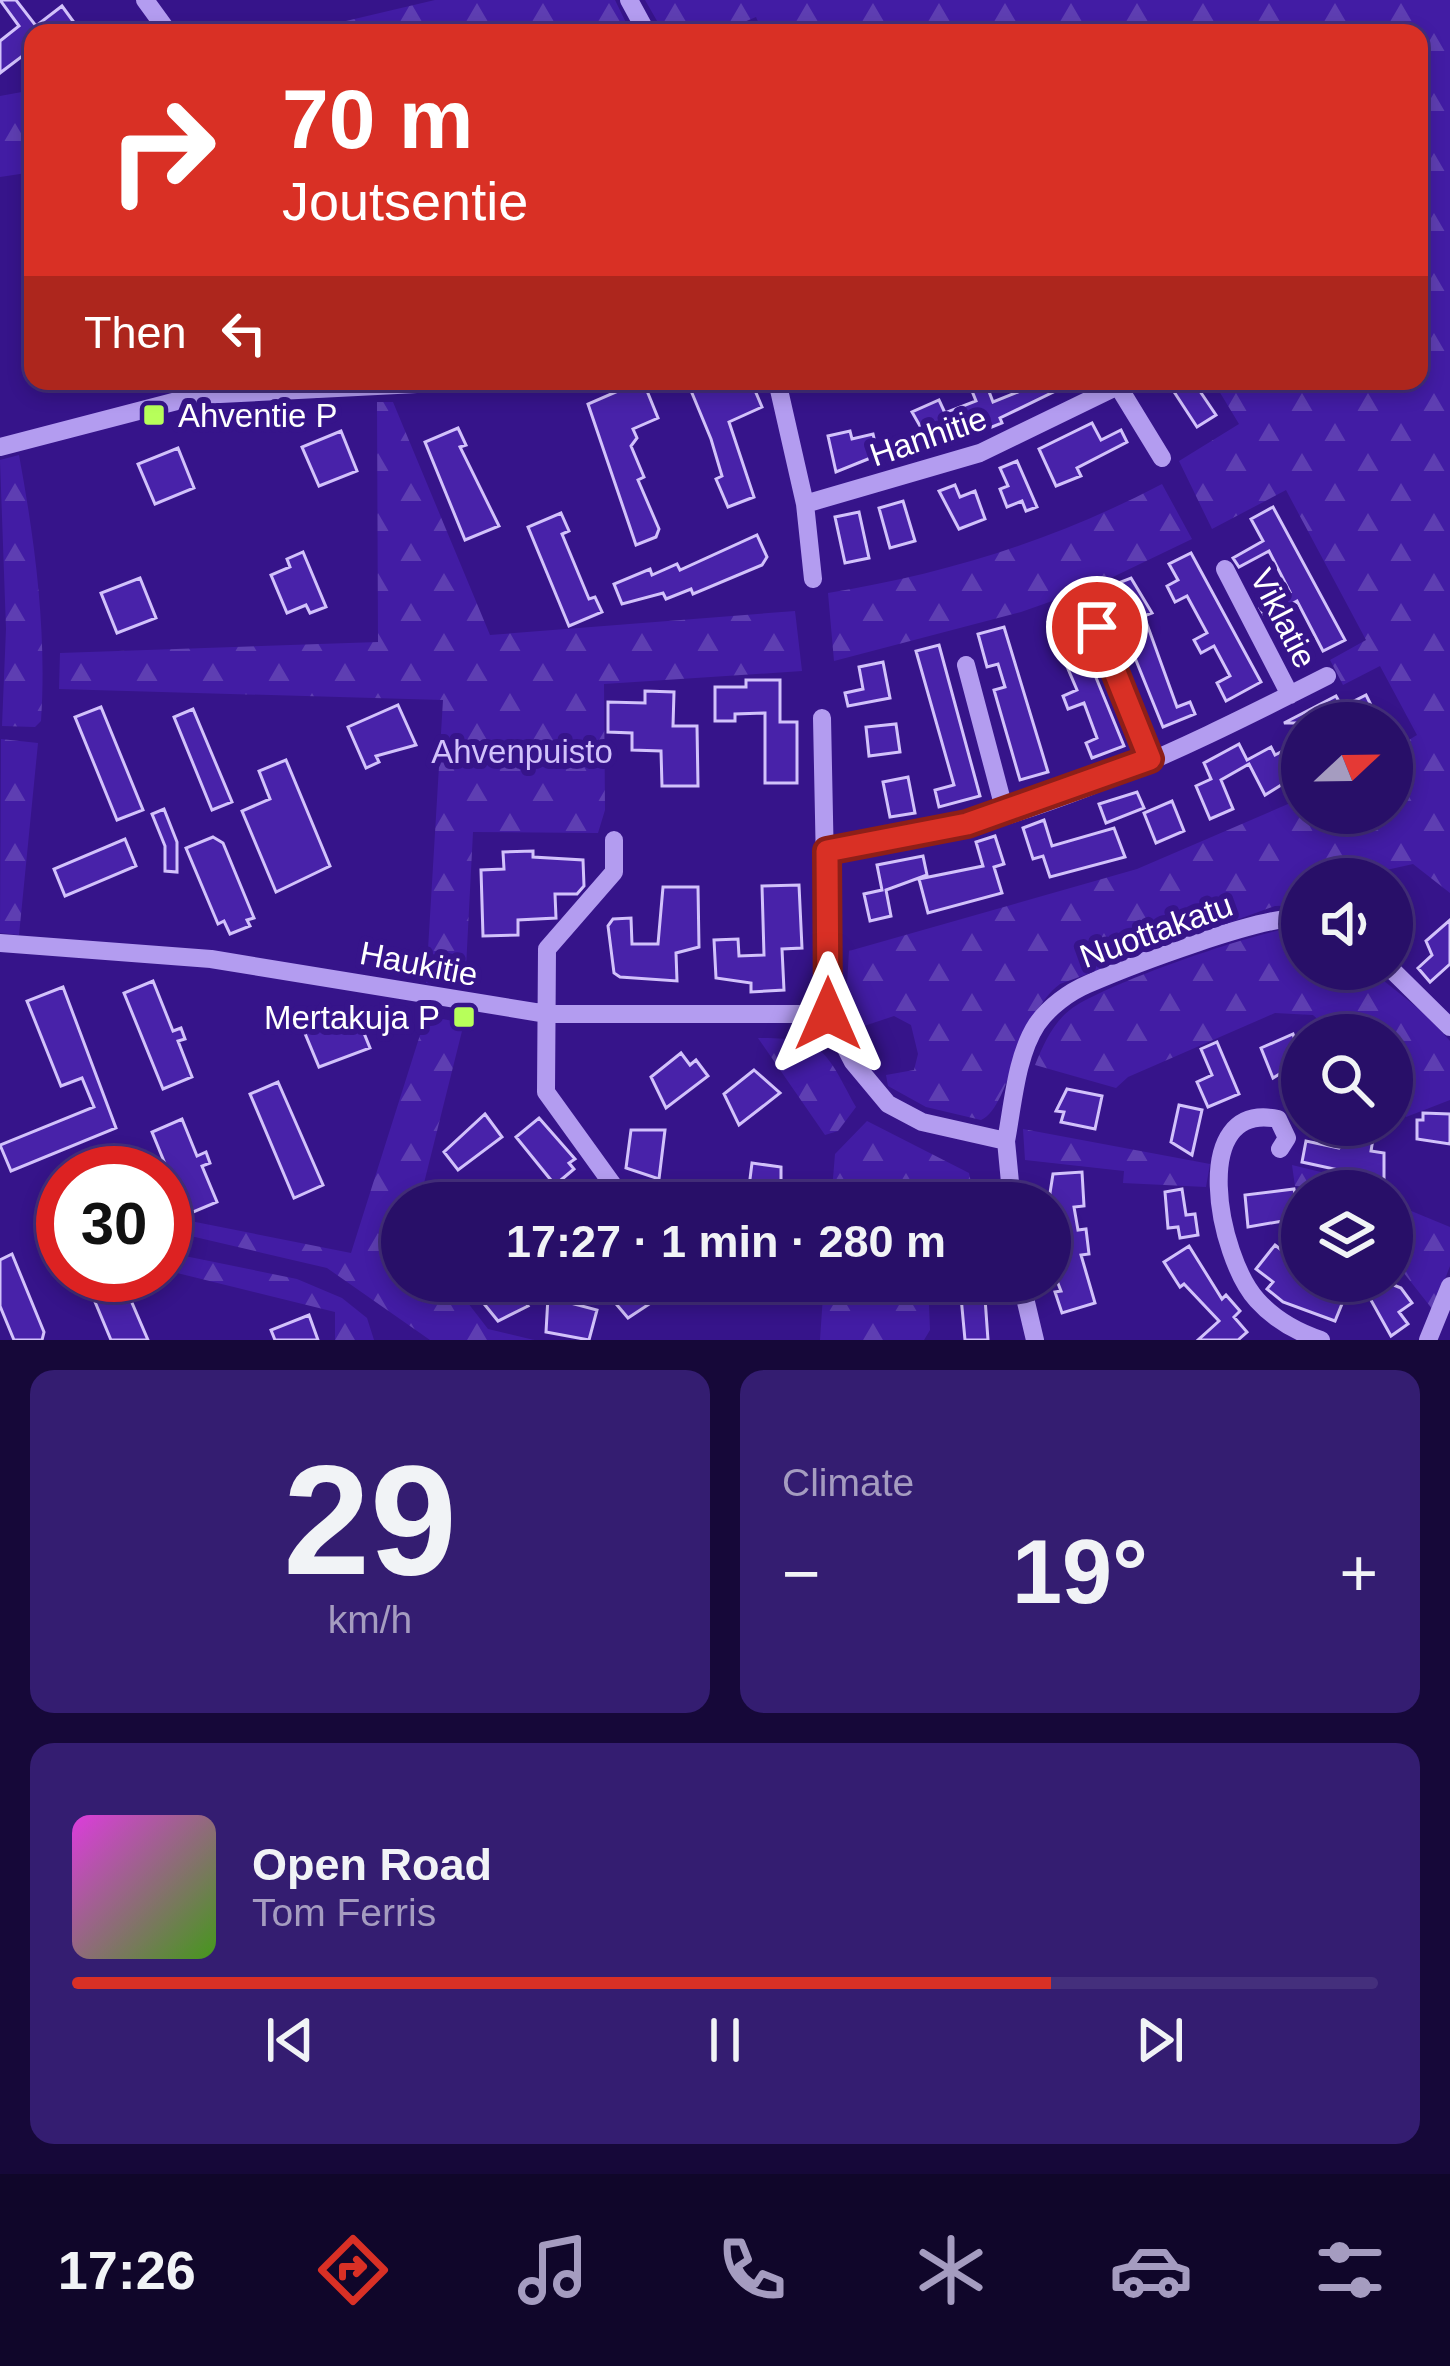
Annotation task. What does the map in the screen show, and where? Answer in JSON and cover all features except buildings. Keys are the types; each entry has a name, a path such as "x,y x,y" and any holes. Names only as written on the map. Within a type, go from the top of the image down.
{"street":[{"path":"145,0 163,24"},
{"path":"0,447 200,395 299,390"},
{"path":"779,390 805,504 813,579"},
{"name":"Hanhitie","path":"805,504 951,464 1102,390"},
{"name":"Hanhitie","path":"1120,390 1162,458"},
{"name":"Viklatie","path":"1225,568 1290,695"},
{"path":"1097,627 1150,759"},
{"path":"965,665 1005,812"},
{"path":"827,851 901,841 1005,812 1150,759 1327,676"},
{"path":"822,718 828,1014 853,1062 888,1104 922,1122 1006,1141"},
{"path":"611,1182 546,1092 547,949 614,872 614,840"},
{"name":"Nuottakatu","path":"1010,1182 1006,1141 1020,1068 1036,1025 1060,1000 1086,985 1281,923"},
{"name":"Haukitie","path":"0,943 211,959 547,1014 828,1014"},
{"path":"1412,990 1450,1027"},
{"path":"1280,1149 1287,1138 1278,1119 1253,1120 1230,1136 1218,1175 1218,1211 1226,1250 1256,1300 1274,1316 1321,1340"},
{"path":"1428,1340 1450,1286"},
{"path":"1026,1302 1035,1340"}],"green space":[{"path":"435,0 615,0 627,24 333,24"},
{"path":"645,0 1450,0 1450,893 1413,864 1413,858 1281,858 1281,906 1060,984 1034,1017 1000,1098 981,1120 926,1107 888,1086 886,1075 914,1070 918,1054 911,1025 894,1016 861,1027 852,1023 846,1001 849,951 1137,869 1281,807 1281,834 1413,834 1413,737 1417,735 1413,702 1399,702 1380,666 1343,685 1330,660 1366,640 1286,490 1212,529 1179,461 1239,424 1218,390 1428,390 1428,24 759,24 756,17 739,24 659,24"},
{"path":"24,92 24,173 0,177 0,96"},
{"name":"Ahvenpuisto","path":"377,402 393,402 490,635 795,611 802,671 604,684 605,810 598,833 473,832 465,987 426,983 443,700 59,689 60,653 378,642"},
{"path":"19,455 41,621 41,721 35,727 2,726 6,629 0,460"},
{"path":"1162,484 1192,539 1092,587 1021,612 834,661 828,593 915,576 999,552 1081,522"},
{"path":"1,739 38,743 19,935 0,933"},
{"path":"1281,930 1281,990 1395,990 1450,1041 1450,1100 1413,1114 1413,1014 1275,1013 1128,1077 1116,1088 1035,1065 1056,1024 1077,1005 1122,983"},
{"path":"426,1016 464,1023 424,1182 381,1182 381,1302 467,1302 488,1329 534,1340 430,1340 327,1268 192,1236 192,1221 351,1253"},
{"path":"758,1038 811,1045 829,1061 856,1107 838,1131 825,1135"},
{"path":"867,1121 969,1173 971,1182 833,1182 835,1154"},
{"path":"1023,1129 1210,1164 1206,1187 1123,1183 1124,1171 1025,1160"},
{"path":"1413,1212 1450,1227 1450,1266 1433,1310 1413,1285"},
{"path":"192,1258 297,1279 342,1298 367,1318 374,1340 335,1340 335,1312 192,1277"},
{"path":"823,1302 929,1302 930,1330 924,1340 820,1340"}],"place":[{"name":"Ahventie P","path":"154,415"},
{"name":"Mertakuja P","path":"464,1017"}],"route":[{"path":"828,1014 827,851 901,841 967,824 1150,759 1097,627"}]}
